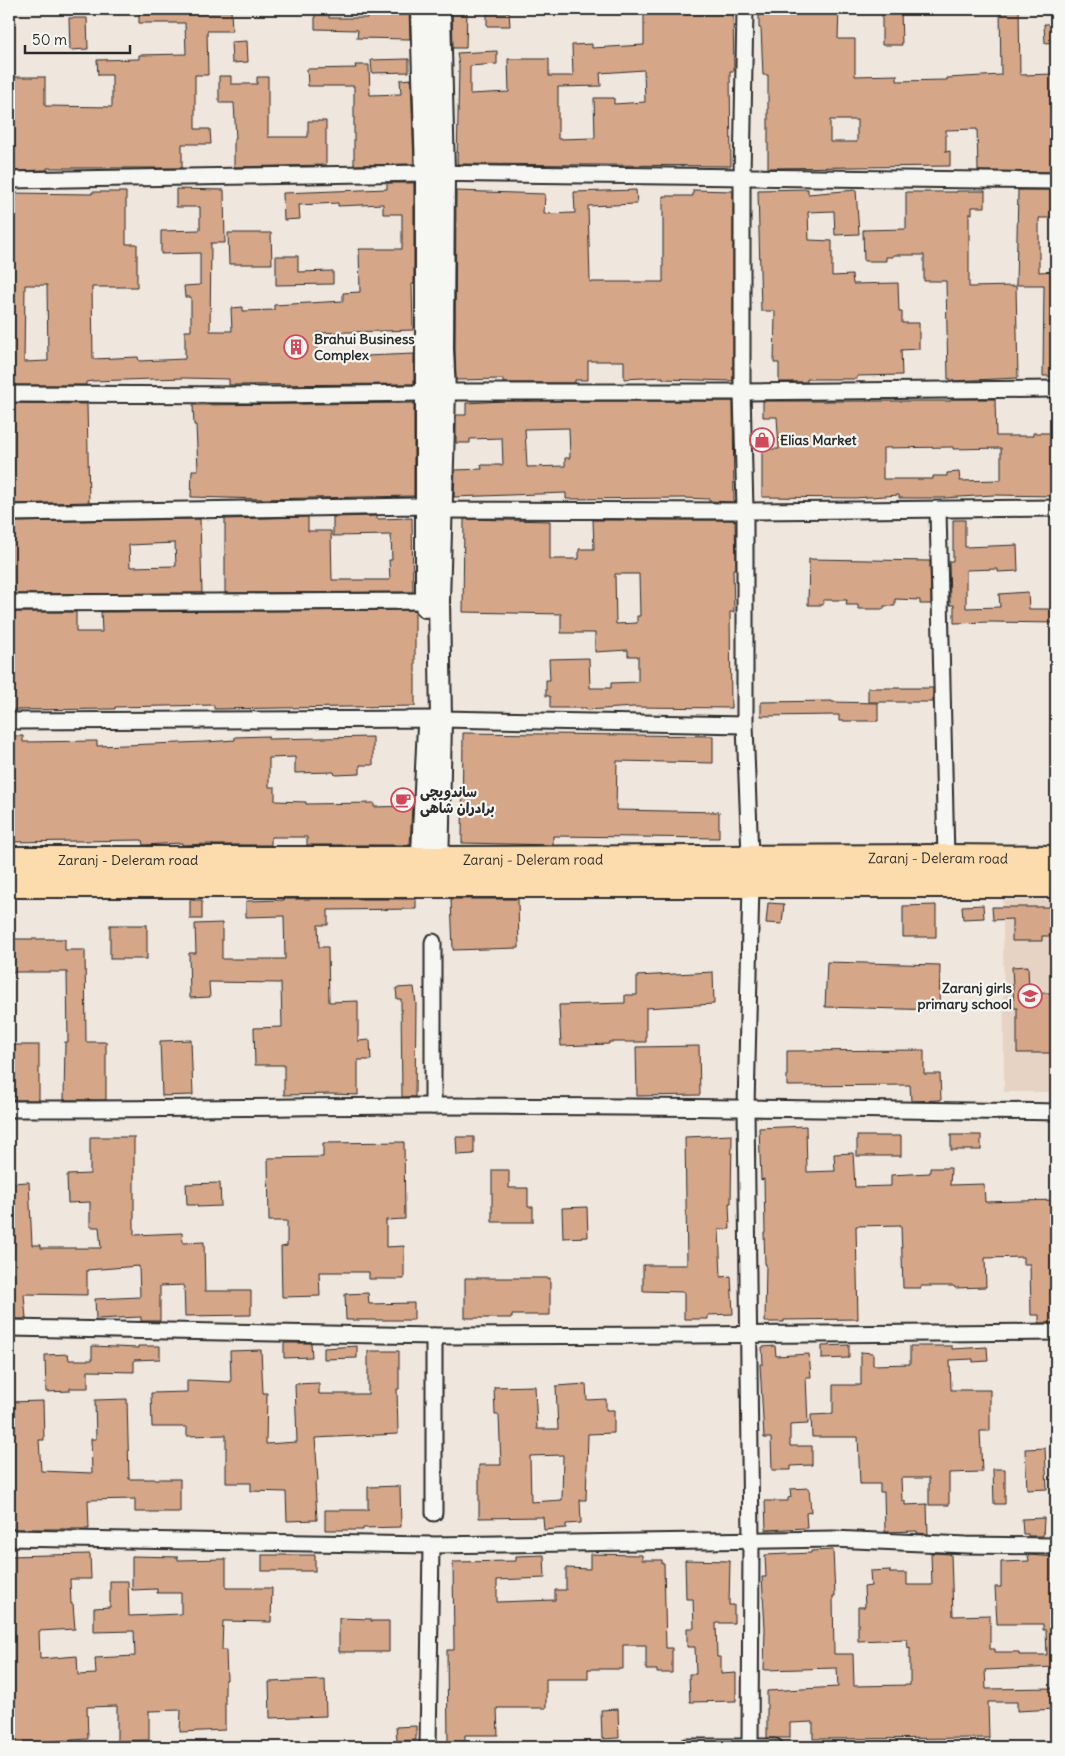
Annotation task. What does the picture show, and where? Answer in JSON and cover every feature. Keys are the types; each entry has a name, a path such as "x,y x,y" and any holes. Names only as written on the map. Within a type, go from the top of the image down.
{"highway":[{"name":"Zaranj - Deleram road","path":"751,871 946,858 1056,859"},
{"name":"Zaranj - Deleram road","path":"9,860 430,872"},
{"name":"Zaranj - Deleram road","path":"9,884 430,872 751,871 1056,884"}],"main road":[{"path":"421,9 435,174 445,392 434,509 435,719 430,872"},
{"path":"434,509 425,393 440,9"}],"street":[{"path":"745,9 742,176 742,392 745,510 744,725 751,871 746,1108 751,1541 750,1747"},
{"path":"9,180 435,174 1056,181"},
{"path":"9,394 281,395 445,392 1056,389"},
{"path":"9,513 416,506 434,509 745,510 1056,508"},
{"path":"938,510 946,858"},
{"path":"9,603 433,601"},
{"path":"9,721 435,719 744,725"},
{"path":"432,942 433,1106"},
{"path":"9,1109 106,1110 433,1106 1056,1112"},
{"path":"9,1328 434,1336 1056,1332"},
{"path":"434,1336 434,1513"},
{"path":"9,1538 431,1545 751,1541 833,1538 966,1545 1056,1546"},
{"path":"428,1747 431,1545"},
{"path":"686,1747 775,1747"}],"shaded area":[{"name":"Zaranj girls primary school","path":"1003,900 1056,900 1056,1092 1004,1092"}],"building":[{"path":"139,9 231,9 232,31 207,31 208,75 195,75 195,129 210,129 211,144 182,144 182,168 47,168 47,170 9,171 9,77 45,77 45,106 112,107 112,75 98,75 97,60 139,59 139,55 186,54 185,23 139,23"},
{"path":"315,9 329,9 329,18 368,18 368,9 409,9 410,39 357,38 358,30 315,29"},
{"path":"452,9 467,9 466,48 453,48"},
{"path":"644,9 676,9 676,12 733,10 734,71 730,71 731,166 457,164 459,66 457,53 497,51 497,64 470,66 470,94 509,92 508,59 549,59 549,76 573,76 572,45 592,44 592,48 644,45","holes":["644,70 645,102 614,104 614,98 594,98 595,138 558,139 558,87 601,86 600,73"]},
{"path":"759,9 839,9 838,39 855,39 855,76 897,75 897,81 947,80 947,78 1001,75 1000,9 1019,9 1020,75 1056,74 1056,172 978,171 977,129 946,130 946,152 950,151 950,166 768,168 768,75 763,75 761,28 759,28","holes":["830,120 857,120 857,142 830,142"]},
{"path":"882,9 901,9 902,45 882,45"},
{"path":"509,12 510,26 487,26 487,13"},
{"path":"69,18 87,18 88,49 70,50"},
{"path":"1044,24 1056,24 1056,42 1045,43"},
{"path":"247,41 248,62 232,63 231,42"},
{"path":"409,59 409,72 372,73 371,60"},
{"path":"355,65 369,65 370,95 401,94 400,80 411,79 414,164 354,165 354,86 308,86 307,69 356,68"},
{"path":"219,76 231,76 231,84 257,84 257,77 268,77 268,137 308,137 308,121 326,121 326,165 234,167 234,139 236,139 234,103 219,103"},
{"path":"387,183 414,183 413,330 317,333 317,358 414,354 414,384 229,385 229,379 184,378 93,381 86,382 86,385 9,385 9,193 92,194 92,192 126,192 126,244 137,244 137,287 92,287 93,359 138,357 139,361 185,359 185,331 191,331 191,297 185,297 184,286 200,285 200,253 161,254 161,231 200,230 200,207 176,207 176,189 224,190 225,243 211,243 210,331 232,331 231,308 243,307 243,311 274,310 274,305 343,301 343,293 360,292 359,249 402,249 402,214 383,214 383,204 338,206 338,203 299,205 300,219 284,220 283,193 387,189","holes":["25,285 47,285 48,361 24,362"]},
{"path":"808,189 808,194 856,190 859,234 835,235 834,211 808,212 809,240 832,241 832,276 852,275 853,284 898,283 899,312 902,312 902,323 919,323 919,349 901,350 902,375 857,376 857,379 807,379 807,382 779,382 779,363 774,363 775,311 761,311 758,190"},
{"path":"636,190 637,204 588,206 590,282 663,282 663,196 693,196 693,190 733,191 733,381 663,379 663,377 624,379 624,361 588,361 588,380 575,380 575,383 503,383 503,379 456,380 456,191 545,194 544,214 575,213 574,192"},
{"path":"1018,190 1056,190 1056,218 1039,218 1039,272 1056,271 1056,376 1043,376 1044,285 1016,285"},
{"path":"985,191 985,207 972,207 972,214 969,214 969,287 1016,286 1018,378 951,381 951,379 948,379 946,281 924,281 924,255 893,255 893,257 886,257 886,261 864,261 863,230 906,229 906,192"},
{"path":"228,233 271,233 272,264 229,264"},
{"path":"276,256 298,256 298,272 333,271 333,284 276,285"},
{"path":"951,399 995,399 996,436 1033,436 1033,433 1056,433 1056,496 994,495 943,498 899,498 899,495 855,498 762,497 762,449 779,449 777,417 763,417 763,401 951,401","holes":["953,447 953,449 1001,448 1001,480 960,481 959,472 947,473 947,476 933,476 933,479 883,479 883,448"]},
{"path":"503,401 733,401 734,502 684,498 566,499 566,493 454,497 455,470 482,469 481,465 503,465 502,438 470,439 470,443 456,443 456,415 466,415 466,403","holes":["569,428 570,458 565,458 565,466 527,467 525,429"]},
{"path":"9,403 87,404 89,502 9,504"},
{"path":"414,403 414,496 261,499 191,497 192,470 198,470 193,405"},
{"path":"377,516 377,519 412,518 413,592 225,593 225,519 308,517 308,531 331,531 332,580 390,580 389,560 392,560 391,535 333,536 333,517"},
{"path":"200,519 202,593 9,594 9,522","holes":["175,543 176,566 130,567 129,545"]},
{"path":"464,519 550,521 550,559 579,559 579,549 594,549 593,520 735,520 736,569 733,569 734,612 730,612 731,708 634,707 587,710 586,708 550,708 550,696 546,696 546,680 550,680 549,659 589,658 590,688 611,688 611,683 638,682 638,656 628,656 628,650 595,652 595,633 561,633 561,614 463,612","holes":["615,574 639,574 640,616 637,616 637,623 616,624"]},
{"path":"953,520 965,520 965,547 1017,545 1018,571 998,572 998,569 966,570 966,608 1000,607 999,594 1028,592 1029,609 1056,609 1056,623 954,623 954,605 950,605 949,561 953,561"},
{"path":"809,559 930,561 931,604 920,604 920,600 895,599 895,606 884,606 884,609 858,609 858,605 846,605 847,600 823,600 823,605 808,605"},
{"path":"415,610 415,706 214,709 214,705 115,707 115,709 9,710 9,612 76,612 76,632 102,632 101,612"},
{"path":"868,688 933,688 933,702 868,702"},
{"path":"832,701 878,703 878,721 839,721 839,715 761,716 761,702"},
{"path":"463,733 713,736 713,763 617,761 616,810 719,812 719,838 553,836 553,845 462,843"},
{"path":"9,736 23,736 23,742 97,741 97,746 206,742 235,740 235,737 268,736 268,739 373,737 373,765 360,765 360,774 335,775 334,772 295,773 295,757 269,758 269,787 275,787 275,801 306,802 306,804 374,803 374,807 412,806 410,845 307,845 307,837 271,837 271,845 182,845 182,843 143,845 142,840 9,842"},
{"path":"284,899 416,899 416,909 328,910 328,925 318,925 319,947 328,947 329,1002 358,1001 358,1041 370,1040 371,1060 358,1060 358,1095 284,1095 284,1065 255,1065 254,1028 282,1027 281,983 209,982 210,997 190,998 189,953 196,953 195,924 222,923 222,959 285,959 284,916 246,917 246,901"},
{"path":"451,899 518,899 519,948 453,950"},
{"path":"190,900 202,900 202,919 190,919"},
{"path":"768,903 784,904 782,924 766,923"},
{"path":"936,905 936,937 903,937 903,906"},
{"path":"983,905 984,918 963,919 962,906"},
{"path":"992,907 1056,907 1056,936 1042,936 1042,941 1012,941 1012,919 993,920"},
{"path":"110,925 147,925 147,959 110,959"},
{"path":"9,939 65,939 65,950 85,950 86,1042 106,1042 106,1100 64,1100 65,1042 68,1042 67,972 9,972"},
{"path":"827,962 940,965 939,1010 825,1007"},
{"path":"1028,966 1029,993 1056,993 1054,1053 1017,1053 1017,1008 1014,1008 1012,967"},
{"path":"713,972 714,1004 646,1008 646,1042 609,1042 609,1044 561,1046 559,1005 625,1003 625,995 637,995 637,976"},
{"path":"414,987 416,1004 415,1097 402,1097 401,999 397,999 396,988"},
{"path":"191,1040 193,1095 162,1096 160,1041"},
{"path":"9,1045 39,1045 39,1100 9,1100"},
{"path":"699,1046 700,1095 637,1096 636,1047"},
{"path":"924,1050 924,1074 940,1074 941,1100 911,1101 910,1085 787,1086 787,1051"},
{"path":"806,1126 807,1172 835,1171 834,1154 853,1153 855,1187 891,1186 891,1175 930,1173 930,1168 951,1168 950,1185 984,1184 985,1202 1056,1200 1056,1323 1039,1323 1039,1315 1031,1315 1030,1264 1023,1264 1023,1257 985,1258 986,1287 921,1286 921,1288 903,1288 901,1225 856,1226 858,1319 765,1322 764,1179 761,1180 759,1128"},
{"path":"732,1135 731,1203 729,1203 730,1229 719,1229 721,1277 731,1276 733,1314 708,1315 708,1319 684,1319 684,1292 643,1291 643,1265 687,1265 685,1137"},
{"path":"951,1135 981,1135 981,1150 951,1150"},
{"path":"857,1136 901,1136 901,1156 857,1156"},
{"path":"90,1137 134,1137 134,1235 182,1233 183,1243 204,1242 205,1291 251,1291 251,1315 185,1316 184,1285 160,1286 160,1321 141,1321 141,1317 96,1319 95,1299 140,1297 139,1266 87,1270 87,1295 24,1294 26,1319 9,1319 9,1274 13,1274 13,1230 9,1230 9,1183 29,1182 32,1245 41,1245 41,1248 101,1248 99,1227 90,1227 90,1202 68,1203 67,1175 90,1174"},
{"path":"456,1137 474,1137 474,1154 457,1155"},
{"path":"404,1142 405,1219 386,1220 386,1247 404,1246 404,1279 369,1279 369,1272 319,1272 320,1296 282,1297 281,1247 287,1246 287,1221 269,1221 268,1158 323,1157 323,1143"},
{"path":"492,1170 509,1170 509,1188 528,1188 528,1207 533,1207 533,1222 492,1222"},
{"path":"220,1183 221,1206 197,1207 197,1205 187,1205 186,1184"},
{"path":"587,1207 588,1237 563,1238 562,1208"},
{"path":"465,1278 550,1278 550,1315 512,1315 512,1318 465,1318"},
{"path":"368,1293 369,1304 414,1303 414,1320 346,1320 345,1294"},
{"path":"284,1343 311,1343 312,1357 284,1358"},
{"path":"849,1345 849,1358 822,1359 822,1346"},
{"path":"92,1346 138,1348 138,1346 160,1346 160,1359 134,1360 134,1372 88,1371 88,1388 70,1388 70,1391 46,1392 45,1355 68,1354 69,1360 92,1360"},
{"path":"357,1346 357,1358 324,1359 324,1348"},
{"path":"775,1346 776,1356 809,1354 811,1377 806,1377 808,1424 790,1425 790,1446 812,1446 812,1465 791,1466 791,1470 772,1470 771,1438 764,1438 760,1364 763,1364 762,1347"},
{"path":"910,1346 952,1346 952,1349 987,1347 988,1361 973,1362 973,1359 950,1360 951,1390 990,1390 990,1431 980,1431 982,1472 949,1473 949,1505 929,1505 929,1478 901,1478 902,1501 905,1500 905,1505 927,1504 928,1534 917,1533 917,1531 885,1532 884,1492 880,1492 880,1484 860,1484 858,1437 812,1437 811,1415 833,1414 833,1385 861,1385 861,1352 873,1353 873,1365 910,1364"},
{"path":"261,1350 263,1393 267,1393 266,1444 297,1442 295,1384 319,1383 319,1394 368,1394 368,1351 399,1351 399,1389 397,1389 398,1434 315,1438 318,1481 315,1482 317,1520 287,1521 286,1492 251,1491 251,1483 226,1483 226,1435 187,1436 187,1427 152,1427 151,1393 187,1392 187,1380 231,1382 230,1351"},
{"path":"586,1384 587,1400 606,1399 606,1410 614,1410 614,1433 588,1434 586,1500 580,1500 581,1523 566,1524 566,1528 544,1530 543,1517 479,1518 479,1465 501,1465 499,1415 495,1415 494,1387 535,1386 537,1429 558,1429 556,1386","holes":["563,1455 562,1500 531,1502 530,1456"]},
{"path":"127,1399 129,1479 180,1479 180,1512 135,1512 135,1499 88,1500 89,1529 9,1529 9,1402 43,1401 44,1440 39,1440 41,1471 92,1473 91,1439 96,1439 95,1400"},
{"path":"1045,1448 1047,1489 1027,1490 1025,1449"},
{"path":"993,1469 1005,1469 1005,1504 994,1504"},
{"path":"400,1486 401,1527 325,1530 325,1510 368,1510 368,1487"},
{"path":"809,1488 811,1512 806,1513 807,1528 766,1530 765,1501 788,1501 788,1498 791,1497 790,1489"},
{"path":"1044,1518 1043,1536 1023,1534 1022,1519"},
{"path":"833,1550 835,1596 833,1596 834,1654 853,1654 854,1686 910,1685 910,1647 908,1648 907,1639 858,1641 858,1607 865,1607 864,1587 871,1586 870,1571 890,1570 890,1573 907,1573 907,1585 932,1585 931,1553 951,1554 953,1616 990,1615 990,1649 995,1649 995,1652 1019,1652 1019,1655 1047,1655 1046,1630 1043,1630 1043,1624 997,1624 995,1587 1001,1587 1001,1562 1029,1561 1028,1555 1056,1557 1056,1667 985,1670 986,1689 1056,1688 1056,1709 1017,1711 1017,1702 988,1702 989,1738 813,1739 813,1722 790,1723 790,1738 767,1738 767,1691 838,1687 837,1668 764,1670 765,1628 762,1577 766,1577 765,1555"},
{"path":"90,1554 91,1579 70,1579 75,1629 39,1631 40,1659 77,1656 78,1675 96,1674 95,1658 135,1656 134,1631 94,1632 94,1608 110,1607 110,1581 128,1581 129,1616 181,1614 181,1593 157,1593 157,1589 132,1590 132,1556 178,1557 178,1560 226,1559 226,1588 272,1588 271,1622 223,1621 222,1650 226,1650 227,1680 225,1680 225,1730 180,1732 181,1710 149,1711 149,1740 117,1741 117,1706 87,1707 88,1739 9,1744 9,1556"},
{"path":"590,1554 642,1555 642,1560 662,1560 662,1564 664,1564 666,1648 672,1648 672,1673 657,1673 657,1670 646,1670 646,1645 623,1645 623,1669 588,1669 588,1679 546,1679 546,1708 497,1708 498,1735 465,1735 465,1742 448,1743 447,1650 454,1650 453,1562 516,1561 516,1556 544,1555 545,1578 497,1580 497,1602 555,1600 555,1590 566,1590 566,1568 590,1569"},
{"path":"262,1555 315,1555 315,1571 262,1571"},
{"path":"685,1560 730,1561 729,1605 734,1605 734,1623 716,1623 717,1657 721,1657 721,1674 736,1673 736,1701 690,1702 689,1674 696,1674 695,1647 687,1647 687,1628 694,1628 693,1599 686,1599"},
{"path":"339,1618 389,1621 389,1652 339,1652"},
{"path":"325,1680 326,1716 270,1718 269,1682"},
{"path":"618,1709 619,1738 602,1739 601,1710"},
{"path":"416,1726 416,1740 397,1741 396,1727"}],"place":[{"name":"Brahui Business Complex","path":"296,347"},
{"name":"Elias Market","path":"762,440"},
{"name":"ساندویچی برادران شاهی","path":"403,800"},
{"name":"Zaranj girls primary school","path":"1030,996"}]}
